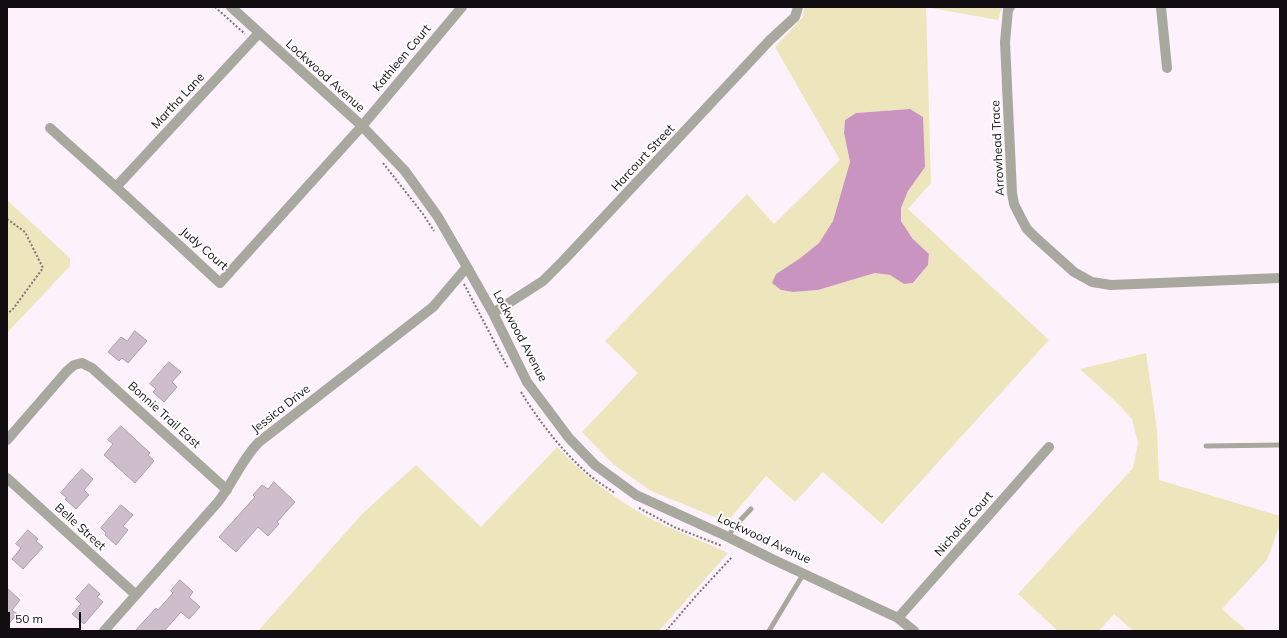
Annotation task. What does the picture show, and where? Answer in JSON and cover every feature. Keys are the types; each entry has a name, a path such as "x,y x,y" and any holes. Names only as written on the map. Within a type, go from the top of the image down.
{"street":[{"name":"Lockwood Avenue","path":"231,7 362,126 405,170 438,217 494,313 527,382 569,438 595,465 636,495 726,542 804,573 898,618 914,631"},
{"name":"Kathleen Court","path":"362,126 462,7"},
{"name":"Harcourt Street","path":"494,313 543,281 564,260 770,40 795,17 798,7"},
{"name":"Arrowhead Trace","path":"1010,7 1008,10 1005,42 1012,193 1014,204 1027,229 1074,272 1099,284 1110,285 1280,278"},
{"path":"1161,7 1167,68"},
{"name":"Martha Lane","path":"116,188 259,33"},
{"name":"Judy Court","path":"50,128 220,283 362,126"},
{"name":"Jessica Drive","path":"104,631 218,502 250,452 259,442 432,307 467,267"},
{"name":"Bonnie Trail East","path":"7,440 67,371 74,365 82,363 92,368 227,490"},
{"name":"Nicholas Court","path":"898,618 1049,447"},
{"name":"Belle Street","path":"7,478 136,594"}],"lane":[{"path":"1206,446 1280,445"},
{"path":"726,542 734,527 751,509"},
{"path":"769,631 804,573"}],"path":[{"path":"215,7 252,41"},
{"path":"382,163 423,214 434,232"},
{"path":"7,220 24,232 43,268 13,309 7,314"},
{"path":"460,276 509,371"},
{"path":"521,391 532,411 573,460 588,474 619,496"},
{"path":"637,507 674,527 726,542"},
{"path":"666,631 732,557"}],"shaded area":[{"path":"804,7 926,7 931,183 908,209 1049,340 882,524 823,472 795,502 766,476 727,522 651,491 614,465 582,432 638,373 605,341 747,194 774,224 840,160 775,47 803,17","holes":["910,109 925,167 904,199 901,213 901,220 905,229 929,254 928,265 914,283 904,284 890,275 875,273 818,290 794,292 781,290 799,259 819,243 833,221 850,162 844,133 845,120 856,113"]},
{"path":"926,7 1002,7 998,20"},
{"path":"910,109 923,117 925,167 908,191 901,208 901,221 912,238 929,254 928,265 913,283 904,284 890,275 875,273 818,290 793,292 781,290 772,283 776,274 799,259 819,243 833,221 850,162 844,133 845,120 856,113"},
{"path":"7,200 70,258 70,266 7,333"},
{"path":"1146,353 1157,430 1159,480 1280,516 1280,524 1267,560 1222,609 1247,631 1133,631 1114,614 1099,631 1058,631 1018,594 1133,468 1138,443 1132,419 1080,369"},
{"path":"557,447 581,471 608,492 636,510 651,519 728,553 659,631 258,631 362,514 416,465 481,527"}],"building":[{"path":"135,331 147,341 128,363 122,358 119,361 108,352 121,337 127,341"},
{"path":"169,362 181,372 172,382 177,387 164,402 153,392 156,389 150,384"},
{"path":"121,426 150,453 148,455 154,461 135,483 104,455 113,444 108,440"},
{"path":"82,469 93,479 84,490 89,495 76,509 61,493"},
{"path":"274,482 295,502 277,522 279,524 268,536 258,527 236,552 219,537 255,497 253,495 262,485 268,489"},
{"path":"121,505 133,515 123,526 128,530 116,545 105,535 106,533 101,528"},
{"path":"28,530 38,539 36,541 43,547 23,569 12,559 21,548 16,544"},
{"path":"180,580 193,592 189,597 200,607 189,619 181,612 164,631 135,631 156,608 158,610 173,593 171,591"},
{"path":"89,584 100,594 97,597 103,602 84,624 72,614 81,604 76,599"},
{"path":"7,588 20,600 12,610 17,614 7,626"}]}
